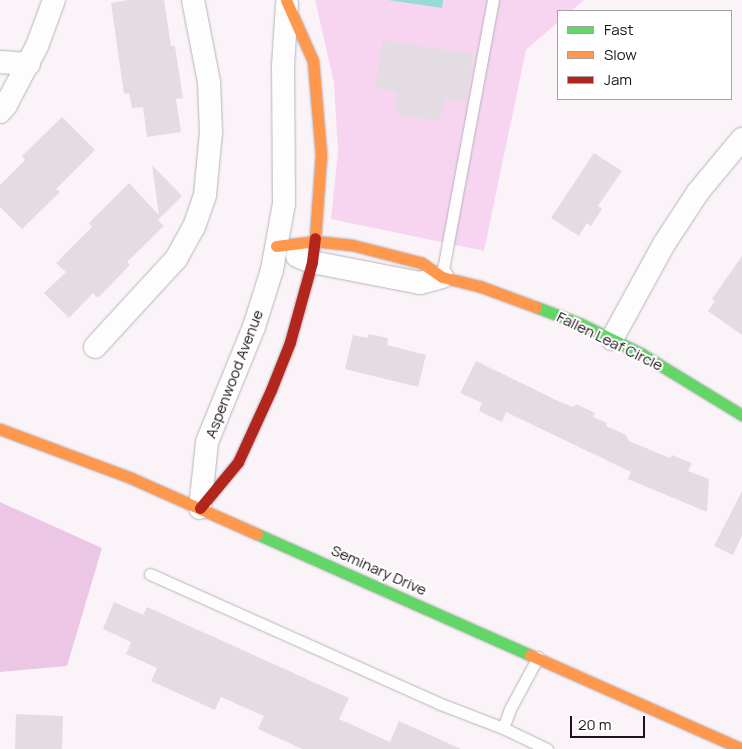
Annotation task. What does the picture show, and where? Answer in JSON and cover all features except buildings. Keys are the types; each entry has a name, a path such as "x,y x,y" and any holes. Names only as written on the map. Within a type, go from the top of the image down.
{"street":[{"path":"0,112 6,105 29,64 54,0"},
{"path":"95,347 176,259 194,227 205,195 211,133 209,82 193,0"},
{"name":"Aspenwood Avenue","path":"200,508 207,442 254,327 272,270 284,203 283,66 287,2"},
{"name":"Aspenwood Avenue","path":"200,508 238,462 271,390 290,342 313,251 321,155 313,61 287,2"},
{"path":"0,62 29,64"},
{"path":"612,339 664,244 698,192 742,139"},
{"name":"Fallen Leaf Circle","path":"276,246 313,251 420,283 442,277 479,286 581,324 612,339 642,354 742,415"},
{"name":"Seminary Drive","path":"0,429 131,478 742,749"}],"lane":[{"path":"442,277 493,0"},
{"path":"150,574 438,703 503,728 547,749"},
{"path":"503,728 510,709 538,657"}],"shaded area":[{"path":"315,0 584,0 572,10 557,10 557,23 526,50 484,251 331,219 338,152 334,83"},
{"path":"0,502 102,548 67,666 0,672"}],"water":[{"path":"388,0 443,0 442,8"}],"traffic: fast":[{"path":"536,307 581,324 642,354 742,415"},
{"path":"257,534 530,655"}],"traffic: slow":[{"path":"286,0 313,61 321,155 315,238"},
{"path":"276,246 314,241 352,245 422,263 442,277 479,286 536,307"},
{"path":"0,429 131,478 257,534"},
{"path":"530,655 742,749"}],"traffic: jam":[{"path":"200,508 238,462 271,390 290,342 312,262 315,238"}]}
